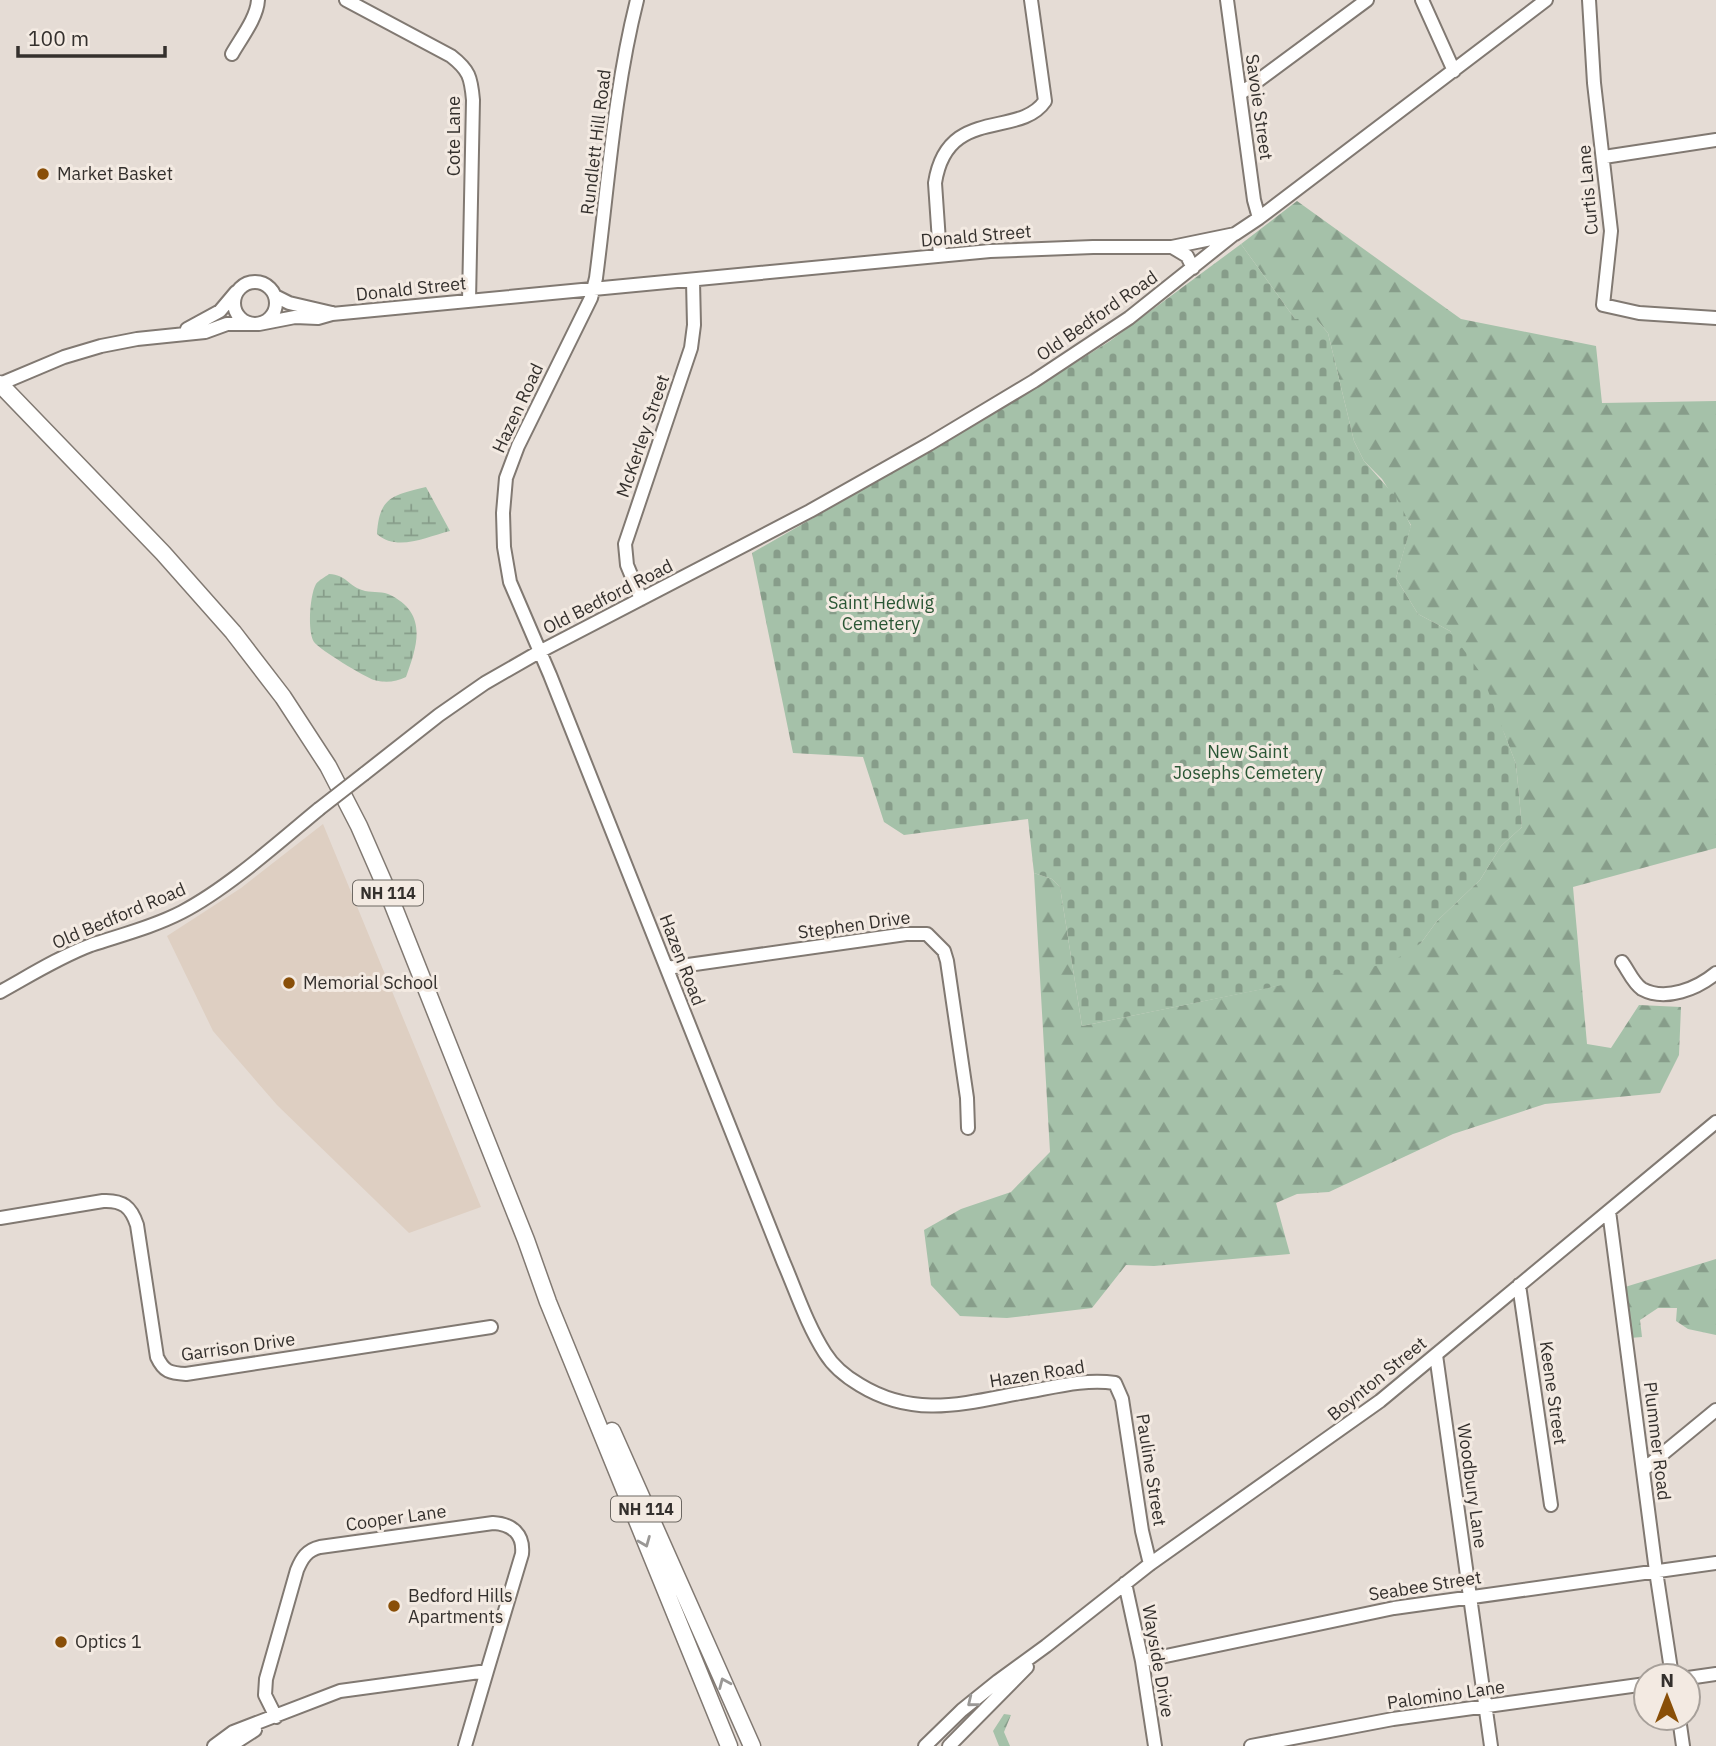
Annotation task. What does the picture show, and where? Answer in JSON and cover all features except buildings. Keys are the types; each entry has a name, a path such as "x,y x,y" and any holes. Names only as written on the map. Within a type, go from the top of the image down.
{"main road":[{"name":"NH 114","path":"0,384 163,553 233,632 284,697 343,795 378,869 540,1273 562,1316 752,1746"},
{"name":"NH 114","path":"540,1273 548,1302 729,1746"}],"street":[{"path":"232,54 259,5 258,0"},
{"name":"Cote Lane","path":"346,0 451,56 465,67 469,75 473,100 470,301"},
{"name":"Rundlett Hill Road","path":"593,289 623,70 637,0"},
{"path":"940,256 935,183 937,172 947,152 962,136 1038,112 1045,101 1031,0"},
{"name":"Savoie Street","path":"1227,0 1254,200 1259,218"},
{"path":"1240,94 1367,0"},
{"path":"1422,0 1454,71"},
{"name":"Donald Street","path":"0,384 78,352 137,339 205,331 227,324 256,324 284,318 318,318 332,314 1024,249 1172,247 1235,234 1546,0"},
{"name":"Curtis Lane","path":"1589,0 1594,83 1604,157 1611,243 1603,305 1639,313 1716,318"},
{"path":"1604,157 1716,141"},
{"name":"Old Bedford Road","path":"0,992 68,955 160,922 191,907 222,886 464,696 539,652 798,518 952,430 1092,344 1235,234"},
{"path":"1172,247 1187,256 1193,268"},
{"name":"McKerley Street","path":"641,599 627,565 625,544 691,348 694,325 693,281"},
{"name":"Donald Street","path":"178,334 220,312 247,283 261,283 275,296 289,303 332,314"},
{"name":"Hazen Road","path":"593,289 518,446 506,478 504,548 510,582 810,1325 826,1355 850,1379 879,1397 912,1406 957,1404 1084,1382 1115,1383"},
{"path":"237,292 234,299 236,312 246,322 256,324 266,321 275,310 275,296"},
{"name":"Stephen Drive","path":"667,968 906,934 927,934 944,951 947,961 967,1098 968,1128"},
{"path":"1622,962 1642,989 1653,992 1688,990 1716,973"},
{"name":"Boynton Street","path":"925,1746 971,1703 1150,1564 1335,1435 1716,1122"},
{"name":"Garrison Drive","path":"0,1218 103,1201 115,1200 126,1204 137,1225 157,1357 162,1369 170,1373 186,1374 491,1327"},
{"name":"Plummer Road","path":"1609,1211 1670,1662"},
{"name":"Keene Street","path":"1519,1285 1551,1505"},
{"name":"Woodbury Lane","path":"1436,1354 1491,1746"},
{"name":"Pauline Street","path":"1115,1383 1122,1399 1142,1531 1150,1564"},
{"path":"1643,1470 1716,1410"},
{"name":"Cooper Lane","path":"276,1717 265,1695 266,1679 297,1570 311,1549 493,1523 508,1525 522,1540 522,1554 465,1746"},
{"name":"Seabee Street","path":"1142,1661 1349,1616 1716,1563"},
{"name":"Wayside Drive","path":"1125,1583 1142,1661 1155,1746"},
{"name":"Boynton Street","path":"949,1746 1046,1646"},
{"path":"214,1746 233,1732 340,1691 487,1671"},
{"name":"Palomino Lane","path":"1251,1746 1393,1719 1632,1686"},
{"path":"230,1746 276,1717"}],"shaded area":[{"name":"Memorial School","path":"323,824 481,1207 409,1233 277,1105 213,1031 167,936 241,888"}],"green space":[{"path":"1297,201 1461,319 1596,346 1602,403 1716,401 1716,848 1573,887 1587,1044 1611,1048 1639,1005 1681,1007 1679,1055 1660,1093 1545,1104 1453,1134 1329,1192 1297,1194 1276,1203 1290,1254 1154,1266 1126,1265 1092,1308 1007,1318 960,1316 931,1285 924,1230 961,1209 1011,1192 1050,1152 1034,873 1052,879 1060,887 1082,1026 1272,987 1421,943 1437,921 1480,880 1501,846 1522,827 1516,764 1504,733 1450,631 1418,614 1396,578 1411,525 1382,479 1364,461 1354,441 1328,333 1316,319 1295,319 1241,244"},
{"name":"New Saint Josephs Cemetery","path":"1241,244 1295,319 1316,319 1328,333 1354,441 1364,461 1396,497 1411,526 1396,578 1418,614 1450,631 1482,675 1516,764 1522,827 1501,846 1480,880 1437,921 1421,943 1390,963 1082,1026 1060,887 1052,879 1034,873 1028,819 904,835 884,822 863,757 793,753 752,553 984,420 1110,341"},
{"path":"426,487 450,531 403,543 393,542 377,534 381,512 390,500"},
{"path":"329,574 340,576 362,590 388,594 401,601 409,610 414,619 416,641 406,677 390,682 374,680 343,663 314,642 310,622 312,596 316,584"},
{"path":"1716,1259 1716,1335 1688,1329 1676,1321 1677,1308 1658,1308 1640,1320 1642,1337 1630,1338 1625,1287"},
{"path":"1004,1714 1011,1715 1004,1732 1010,1746 999,1746 993,1731"}],"place":[{"name":"Market Basket","path":"43,174"},
{"name":"Memorial School","path":"289,983"},
{"name":"Bedford Hills Apartments","path":"394,1606"},
{"name":"Optics 1","path":"61,1642"}],"park label":[{"name":"Saint Hedwig Cemetery","path":"881,613"}]}
